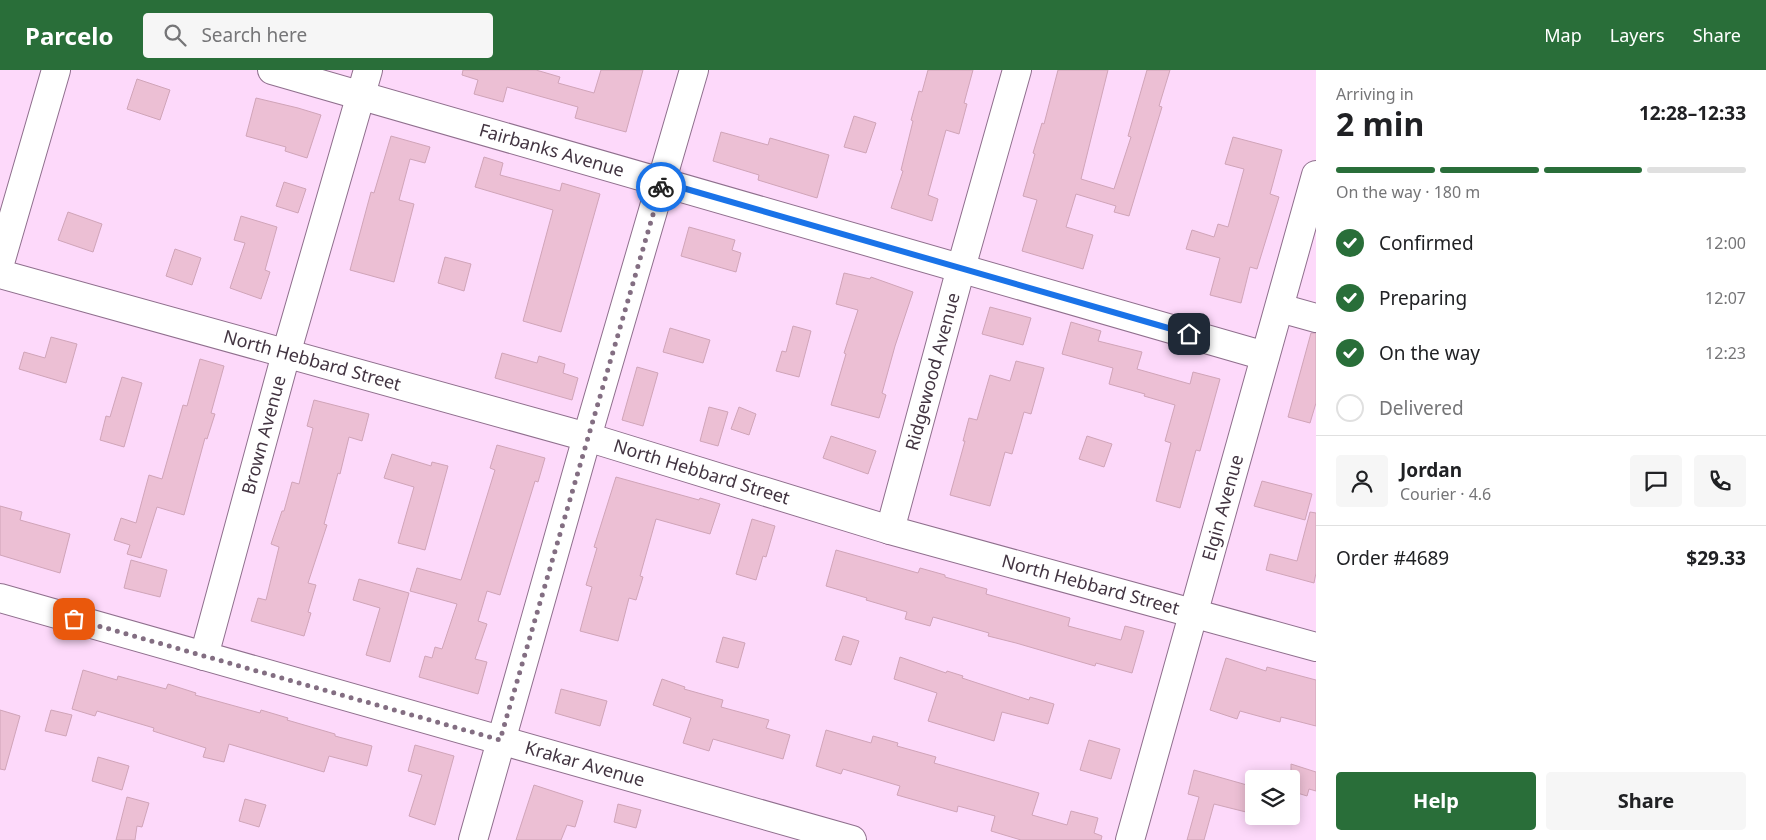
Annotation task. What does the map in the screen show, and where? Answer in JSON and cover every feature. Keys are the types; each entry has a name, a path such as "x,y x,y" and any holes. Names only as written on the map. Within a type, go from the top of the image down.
{"street":[{"path":"0,264 56,70"},
{"name":"Fairbanks Avenue","path":"272,70 364,82 662,182 1265,356"},
{"path":"473,840 500,740 694,70"},
{"name":"Ridgewood Avenue","path":"890,530 1017,70"},
{"name":"Brown Avenue","path":"204,656 286,354 364,82"},
{"name":"Elgin Avenue","path":"1130,840 1316,175"},
{"name":"North Hebbard Street","path":"0,274 587,437 890,530 1316,647"},
{"path":"1280,308 1316,318"},
{"name":"Krakar Avenue","path":"0,598 852,840"}],"building":[{"path":"463,70 536,70 560,77 558,83 594,93 601,70 643,70 626,132 575,118 578,107 507,87 503,102 474,94 478,80 462,75"},
{"path":"928,70 973,70 964,103 967,104 959,134 946,130 928,195 938,199 932,221 891,208 903,171 901,170 913,121 911,120 919,91 922,92"},
{"path":"1058,70 1108,70 1081,179 1114,189 1131,137 1128,136 1147,70 1170,70 1159,106 1162,107 1129,216 1114,212 1116,206 1076,194 1066,227 1093,235 1083,269 1022,251 1037,200 1023,196 1035,154 1033,153 1042,123 1044,124"},
{"path":"137,79 170,90 160,120 127,109"},
{"path":"256,98 321,115 307,158 285,151 286,147 246,136"},
{"path":"854,116 876,123 866,153 844,147"},
{"path":"721,132 768,145 770,138 829,155 817,198 758,180 759,175 713,161"},
{"path":"391,136 430,147 425,163 410,159 399,200 414,204 394,282 350,270 371,192 374,193"},
{"path":"1233,137 1282,150 1270,194 1279,197 1257,269 1250,267 1241,303 1210,295 1220,258 1186,249 1192,230 1214,237 1218,224 1228,227 1244,169 1225,164"},
{"path":"484,157 503,163 500,175 560,191 562,183 600,194 561,332 523,321 553,210 475,187"},
{"path":"284,182 306,189 298,213 276,206"},
{"path":"68,212 102,224 93,252 58,240"},
{"path":"241,216 277,227 265,270 270,272 261,299 230,288 245,243 234,240"},
{"path":"689,227 735,240 732,250 741,253 736,272 681,256"},
{"path":"175,249 201,258 192,285 166,276"},
{"path":"445,257 471,264 464,291 438,283"},
{"path":"844,273 870,279 871,277 913,292 882,393 886,395 879,418 831,405 846,354 844,353 858,310 836,304"},
{"path":"990,307 1031,318 1023,345 982,334"},
{"path":"1071,322 1101,331 1098,341 1142,352 1137,369 1190,384 1193,372 1220,379 1200,451 1196,450 1180,508 1156,501 1171,443 1165,441 1175,405 1109,384 1113,368 1062,354"},
{"path":"793,326 811,331 799,377 776,371 782,351 786,352"},
{"path":"670,328 710,340 703,363 663,352"},
{"path":"1311,333 1316,333 1316,403 1310,423 1288,417"},
{"path":"51,337 77,344 66,383 19,369 24,352 45,358"},
{"path":"502,353 537,363 539,356 565,364 563,373 578,378 572,400 495,378"},
{"path":"200,359 224,366 211,413 215,414 207,439 205,438 184,515 157,507 141,558 127,554 130,545 114,540 121,518 136,523 149,475 162,479 183,405 187,406"},
{"path":"1016,361 1044,368 1031,414 1024,412 1012,454 1005,452 990,506 950,495 965,441 963,441 969,418 977,420 990,375 1010,381"},
{"path":"637,367 658,373 643,426 622,420"},
{"path":"122,377 142,383 124,447 100,440 106,416 110,417"},
{"path":"314,400 369,414 362,441 349,437 340,474 338,473 324,524 327,525 308,583 316,585 308,612 311,613 304,636 251,621 258,598 266,600 279,547 271,544 282,511 284,511 292,482 299,484 313,428 307,426"},
{"path":"709,407 728,412 718,446 700,441"},
{"path":"739,407 756,414 749,435 731,429"},
{"path":"831,436 876,451 868,474 823,458"},
{"path":"1087,436 1112,444 1104,467 1079,459"},
{"path":"497,445 545,458 538,482 535,481 500,595 487,591 478,621 487,624 475,659 487,662 478,694 419,677 425,656 432,658 435,647 442,649 457,604 410,591 417,568 461,580 495,470 490,468"},
{"path":"392,454 431,466 432,462 448,466 425,550 398,543 414,487 384,478"},
{"path":"616,477 720,504 710,534 656,519 640,576 643,577 636,600 629,598 618,641 580,631 592,587 586,585 597,548 594,547"},
{"path":"1262,481 1312,494 1305,520 1254,506"},
{"path":"0,506 22,512 20,520 70,534 60,573 0,555"},
{"path":"1310,512 1316,513 1316,573 1314,583 1266,570 1270,554 1297,561"},
{"path":"752,519 775,526 766,557 763,556 756,580 736,574"},
{"path":"836,550 918,573 920,568 945,575 945,577 987,589 986,594 1070,618 1068,626 1121,640 1125,626 1144,631 1132,673 1096,663 1095,666 988,636 989,633 933,617 930,626 905,619 907,612 826,586"},
{"path":"131,560 167,570 160,597 124,588"},
{"path":"359,579 409,593 390,662 366,655 380,608 353,600"},
{"path":"843,636 859,641 851,665 835,660"},
{"path":"723,637 745,643 738,668 716,662"},
{"path":"900,657 946,673 947,671 963,676 962,678 1029,700 1030,697 1054,704 1048,724 1002,712 994,741 928,721 937,693 894,679"},
{"path":"1226,658 1266,671 1267,667 1316,680 1316,726 1281,717 1280,722 1240,711 1237,719 1210,710"},
{"path":"83,670 117,680 118,676 166,689 168,684 196,693 195,695 260,713 261,710 335,734 335,736 372,746 367,766 329,756 324,772 229,744 224,762 203,757 206,748 153,731 154,728 97,711 95,716 72,709"},
{"path":"662,679 685,687 684,689 723,700 721,707 769,720 766,728 790,735 783,759 713,739 709,751 683,743 691,718 653,705"},
{"path":"561,689 607,701 600,726 555,713"},
{"path":"0,710 20,716 5,770 0,769"},
{"path":"51,710 72,715 66,736 45,731"},
{"path":"826,730 871,743 873,736 898,743 897,746 936,757 934,763 1039,793 1032,815 1067,825 1071,811 1098,818 1094,833 1102,836 1101,840 1021,840 991,831 995,816 958,806 957,812 897,795 900,786 843,769 841,774 816,766"},
{"path":"1089,740 1120,749 1111,779 1080,770"},
{"path":"415,745 454,756 435,825 409,816 422,775 408,771"},
{"path":"98,757 129,766 122,790 92,781"},
{"path":"1291,764 1316,772 1316,791 1309,789 1307,796 1300,794 1300,770 1291,770"},
{"path":"1194,770 1245,784 1245,812 1214,804 1204,840 1187,840 1199,797 1188,794"},
{"path":"534,785 583,801 575,827 567,825 561,840 516,840"},
{"path":"127,797 149,803 142,827 137,826 135,840 116,840"},
{"path":"245,799 266,805 259,827 239,821"},
{"path":"618,804 641,810 636,828 614,822"}],"way so far":[{"path":"74,619 500,740 661,187"}],"route":[{"path":"661,187 662,182 1189,334"}]}
